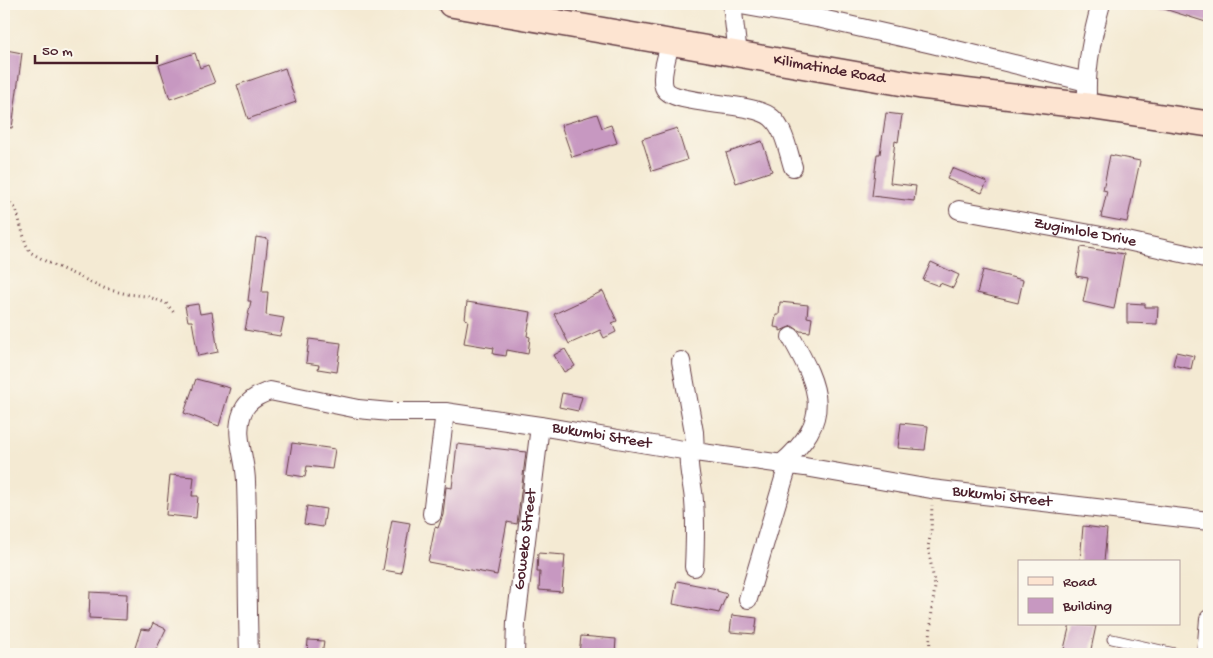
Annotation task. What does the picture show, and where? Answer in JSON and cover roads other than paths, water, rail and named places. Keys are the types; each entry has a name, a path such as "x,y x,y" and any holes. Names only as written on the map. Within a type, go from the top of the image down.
{"main road":[{"name":"Kilimatinde Road","path":"451,4 672,41 921,86 1087,94 1209,124"}],"street":[{"path":"738,54 734,4 822,19 932,44 1087,94 1094,28 1101,4"},
{"path":"672,41 664,67 664,89 670,94 697,101 760,111 772,118 782,134 792,168"},
{"name":"Zugimlole Drive","path":"959,210 1118,239 1209,258"},
{"path":"748,600 784,464 800,446 817,413 817,397 812,378 791,337"},
{"path":"681,361 694,432 692,452 688,462 694,499 696,528 694,567"},
{"name":"Bukumbi Street","path":"249,654 246,480 239,428 244,408 258,395 270,391 358,409 390,412 445,412 540,426 931,489 1209,521"},
{"path":"432,514 445,412"},
{"name":"Goweko Street","path":"515,654 516,622 540,426"},
{"path":"1206,654 1209,619"}],"lane":[{"path":"1112,639 1179,654"}]}
